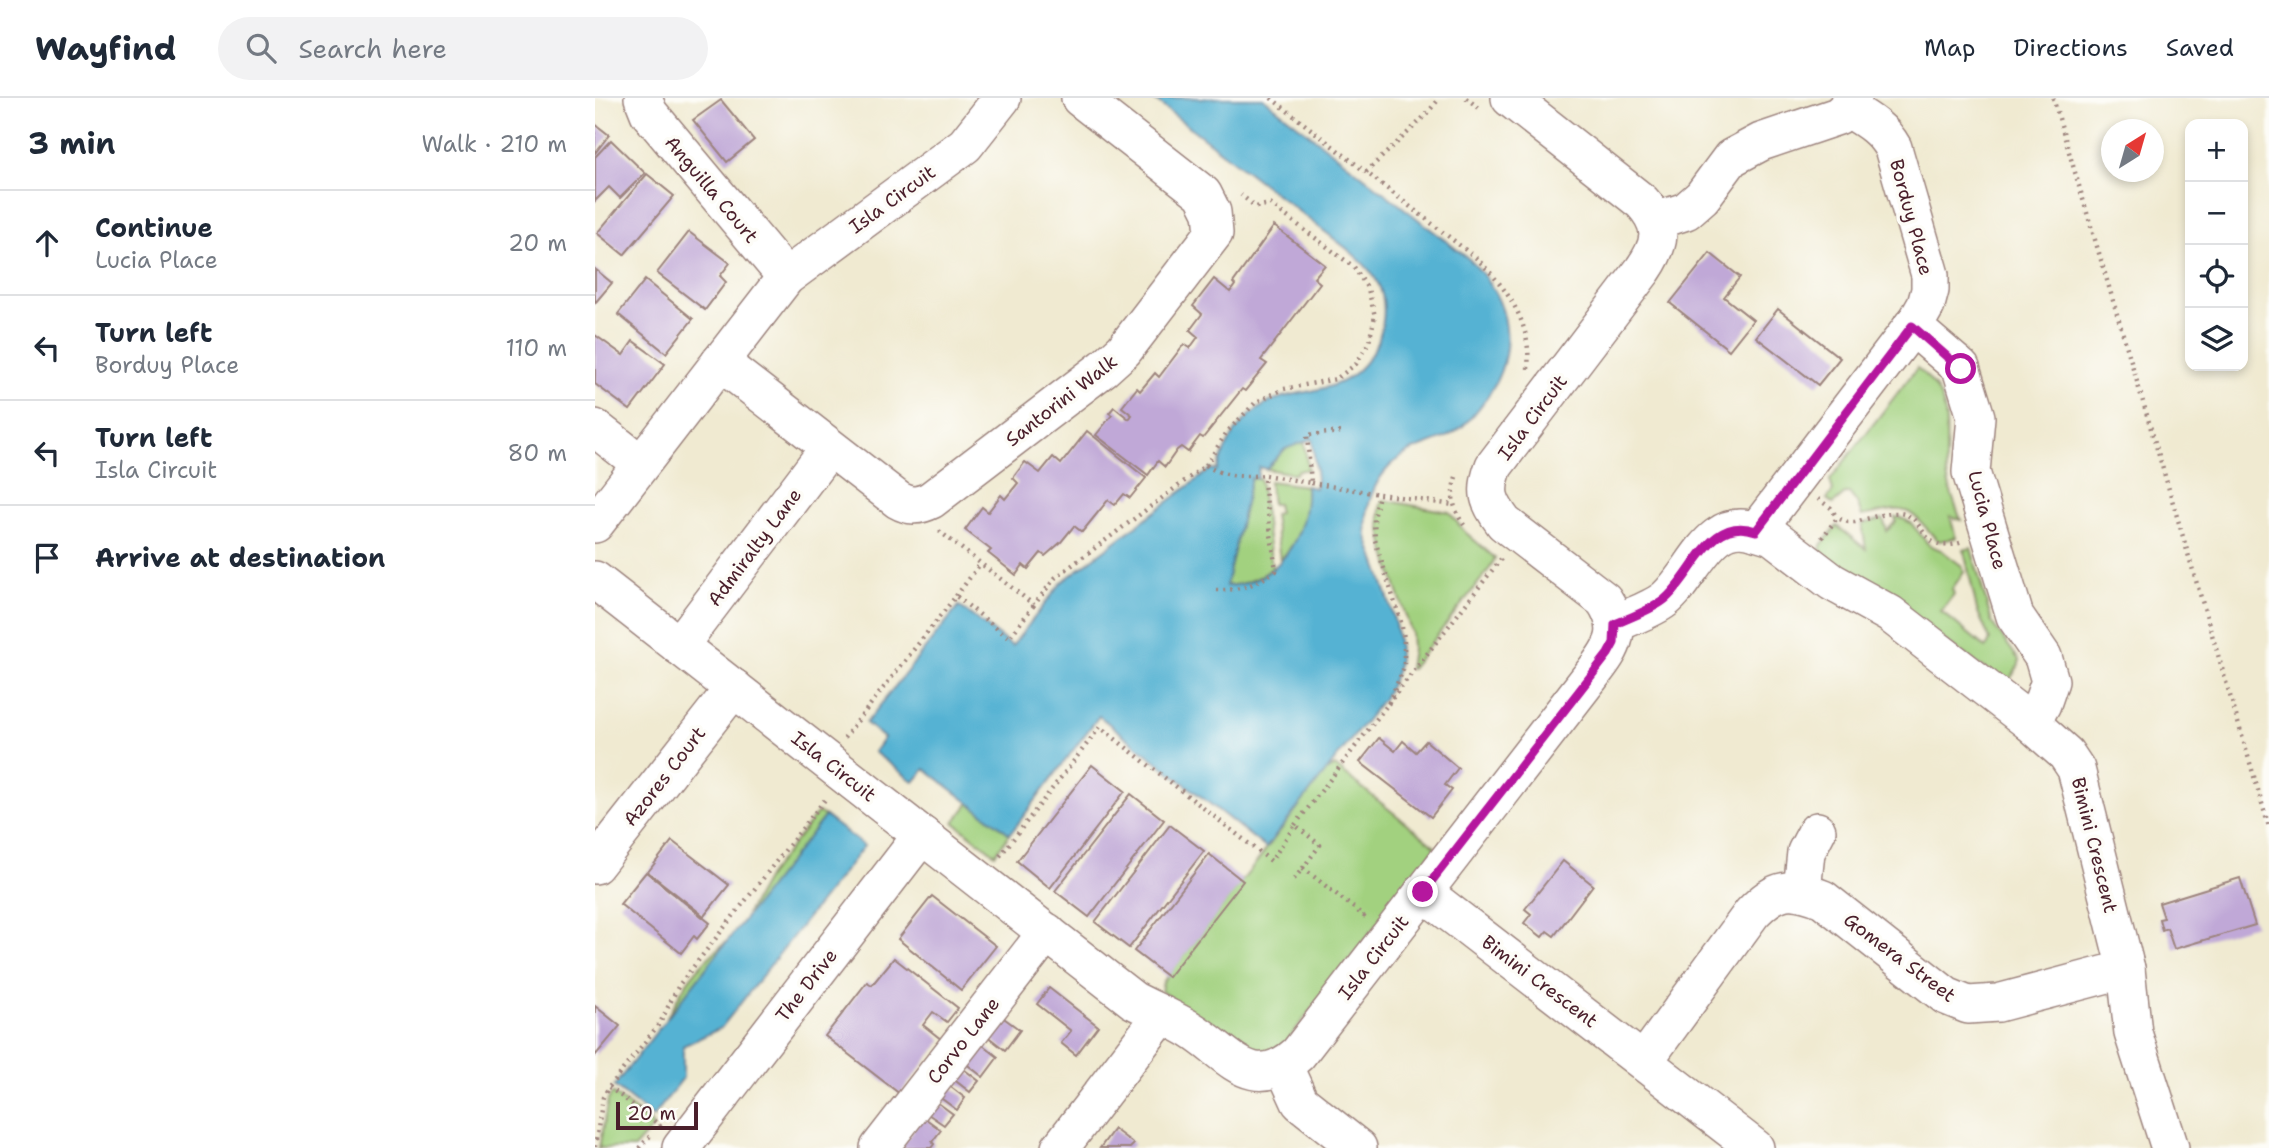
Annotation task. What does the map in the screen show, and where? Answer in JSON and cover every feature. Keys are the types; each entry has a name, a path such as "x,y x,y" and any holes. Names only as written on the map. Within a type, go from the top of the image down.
{"street":[{"name":"Anguilla Court","path":"643,98 649,113 786,277"},
{"name":"Isla Circuit","path":"595,524 786,277 965,145 1002,98"},
{"name":"Santorini Walk","path":"720,362 898,500 908,505 921,505 931,500 1124,350 1213,233 1214,222 1209,202 1203,194 1080,98"},
{"path":"1498,106 1642,202 1655,221 1686,211 1702,197 1731,159 1761,142 1839,116 1850,103"},
{"name":"Borduy Place","path":"1756,531 1912,326 1926,305 1930,290 1930,275 1898,160 1885,135 1850,103"},
{"name":"Isla Circuit","path":"595,580 734,688 841,789 909,824 1133,1000 1192,1030 1235,1063 1253,1072 1269,1072 1284,1067 1298,1054 1614,643 1615,624 1612,611 1604,600 1504,523 1492,508 1488,494 1489,480 1494,467 1651,260 1659,233 1655,221"},
{"name":"Lucia Place","path":"1912,326 1961,369 1976,417 1971,472 2015,616 2043,657 2050,681 2042,704 2031,723"},
{"path":"595,428 640,463"},
{"name":"Admiralty Lane","path":"679,646 829,448"},
{"path":"1615,624 1664,600 1714,537 1728,529 1747,527 1756,531"},
{"name":"Bimini Crescent","path":"1756,531 1772,536 1832,582 1890,614 2067,754 2076,769 2126,969 2133,1033 2169,1148"},
{"name":"Azores Court","path":"595,865 734,688"},
{"name":"The Drive","path":"680,1138 909,824"},
{"path":"1644,1061 1752,913 1766,898 1782,890 1802,891 1806,852 1817,831"},
{"name":"Gomera Street","path":"1802,891 1823,899 1946,996 1968,1006 1998,1003 2126,969"},
{"name":"Bimini Crescent","path":"1423,892 1755,1148"},
{"name":"Corvo Lane","path":"879,1148 1047,932"},
{"path":"1061,1148 1162,1015"},
{"path":"1284,1067 1300,1102 1359,1148"}],"path":[{"path":"1271,98 1476,258 1493,275 1518,310 1525,327 1529,354 1528,371"},
{"path":"1366,172 1421,120 1440,98"},
{"path":"1466,98 1498,106"},
{"path":"2053,98 2269,827"},
{"path":"956,596 1010,638 1055,578 1206,465 1227,432 1256,402 1284,388 1336,379 1356,364 1369,342 1375,316 1368,289 1354,267 1271,204 1256,206 1234,190"},
{"path":"1529,354 1541,351"},
{"path":"1311,483 1307,435 1342,432"},
{"path":"1206,465 1215,472 1255,477 1265,475 1454,505"},
{"path":"1216,590 1249,586 1276,571 1265,475"},
{"path":"1456,476 1452,489 1454,505 1466,528"},
{"path":"1794,479 1831,508 1837,518 1848,522 1901,513 1913,520 1937,545 1954,545 1970,540"},
{"path":"1379,494 1374,519 1375,540 1401,622 1405,652 1404,668 1388,704"},
{"path":"1804,561 1837,518"},
{"path":"932,527 1034,605"},
{"path":"1495,554 1510,566"},
{"path":"996,861 1100,727 1271,861 1331,777 1502,560"},
{"path":"595,1147 603,1097 609,1087 660,1023 679,985 827,796 841,789 859,754 842,741 981,564"},
{"path":"1294,879 1320,845 1295,825"},
{"path":"1303,868 1364,916 1369,909"},
{"path":"609,1087 680,1138"},
{"path":"639,1148 680,1138"}],"green space":[{"path":"1917,368 1936,389 1945,411 1947,477 1961,520 1950,516 1956,538 1939,541 1904,510 1862,516 1849,493 1833,504 1827,499 1833,491 1830,480"},
{"path":"1304,440 1308,470 1298,470 1295,474 1266,469 1285,449"},
{"path":"1251,478 1260,479 1272,568 1250,581 1225,586"},
{"path":"1269,481 1306,486 1302,526 1293,544 1280,560 1274,514 1279,513 1277,504 1272,504"},
{"path":"1383,500 1449,512 1465,532 1495,558 1411,669 1411,632 1389,564 1380,525"},
{"path":"1895,517 1911,523 1929,545 1941,550 1962,566 1964,572 1952,589 1954,594 1941,611 1986,648 1990,640 1977,610 1964,550 1971,548 1992,623 2019,660 2019,665 2007,684 1848,574 1820,551 1821,545 1837,526 1866,549 1862,524 1883,519 1887,531 1896,521"},
{"path":"1335,766 1436,847 1284,1045 1264,1057 1232,1042 1161,991 1163,982 1325,771"},
{"path":"969,803 1010,834 995,854 954,822"},
{"path":"818,812 825,816 749,914 747,913 768,876"},
{"path":"727,941 664,1023 690,978 705,960"},
{"path":"612,1093 650,1121 653,1127 634,1148 599,1148 608,1100"}],"water":[{"path":"1152,98 1263,98 1469,259 1495,292 1506,328 1506,347 1495,384 1474,414 1453,434 1398,459 1374,488 1367,512 1367,537 1394,618 1399,651 1396,673 1383,699 1266,848 1099,716 1010,834 925,769 914,782 874,752 884,738 866,723 959,606 1012,646 1062,582 1211,469 1217,470 1231,438 1254,412 1274,400 1334,385 1359,370 1376,346 1381,332 1383,302 1374,277 1346,248","holes":["1312,439 1317,479 1315,488 1306,486 1302,522 1287,554 1261,577 1226,586 1251,478 1257,479 1259,467 1266,469 1285,449"]},
{"path":"825,816 864,846 721,1028 683,1046 683,1078 653,1117 614,1086"}],"building":[{"path":"721,100 754,140 727,162 693,120"},
{"path":"595,124 609,135 595,153"},
{"path":"611,140 645,173 620,198 609,187 595,201 595,157"},
{"path":"647,174 674,196 624,255 597,233"},
{"path":"1274,226 1325,265 1314,278 1320,283 1261,360 1267,364 1245,391 1242,389 1203,438 1200,436 1188,452 1181,447 1177,450 1165,467 1158,461 1148,475 1096,435 1112,415 1109,413 1114,407 1129,419 1132,415 1122,407 1137,388 1140,391 1155,373 1159,377 1184,344 1190,348 1198,337 1190,330 1202,314 1193,306 1214,279 1230,292 1235,285 1233,283"},
{"path":"689,232 730,263 720,276 726,282 705,310 657,273"},
{"path":"1710,253 1740,277 1724,297 1753,320 1729,350 1670,303"},
{"path":"595,269 612,283 595,303"},
{"path":"645,280 693,319 666,353 618,314"},
{"path":"1778,309 1840,358 1818,385 1756,337"},
{"path":"595,335 623,355 633,341 665,364 630,410 595,384"},
{"path":"1087,431 1146,478 1130,498 1124,494 1115,505 1108,500 1082,532 1074,526 1045,556 1041,553 1028,569 1023,565 1016,575 988,553 991,550 965,530 982,507 988,512 1001,495 1005,499 1018,483 1013,478 1025,462 1040,473 1053,457 1061,464"},
{"path":"1379,738 1395,751 1403,741 1416,752 1426,741 1458,768 1445,785 1452,790 1431,817 1360,762"},
{"path":"1092,765 1125,791 1050,888 1017,861"},
{"path":"1131,794 1164,820 1089,917 1055,891"},
{"path":"1170,825 1204,851 1129,948 1095,922"},
{"path":"672,841 729,885 704,916 648,872"},
{"path":"1209,854 1243,881 1168,977 1134,951"},
{"path":"1563,861 1593,885 1554,936 1547,931 1542,937 1524,923 1531,914 1525,909"},
{"path":"646,872 710,923 697,939 694,936 681,953 620,904"},
{"path":"2240,878 2255,925 2174,949 2167,928 2162,930 2159,919 2164,918 2159,903"},
{"path":"932,896 996,946 961,990 898,939"},
{"path":"894,958 958,1008 947,1022 933,1012 923,1025 942,1040 900,1094 825,1036 867,982 872,985"},
{"path":"1049,988 1098,1026 1076,1055 1061,1043 1071,1031 1037,1004"},
{"path":"595,1006 620,1026 595,1056"},
{"path":"1001,1016 1020,1030 1005,1050 986,1035"},
{"path":"979,1042 998,1057 983,1077 964,1062"},
{"path":"961,1067 979,1081 970,1092 952,1078"},
{"path":"947,1084 965,1098 957,1110 938,1096"},
{"path":"934,1100 953,1114 944,1125 925,1112"},
{"path":"922,1116 941,1130 932,1142 934,1144 931,1148 901,1148"},
{"path":"1114,1129 1134,1144 1130,1148 1100,1148"}],"route":[{"path":"1423,892 1608,654 1614,643 1615,624 1664,600 1714,537 1728,529 1747,527 1756,531 1912,326 1961,369"}]}
